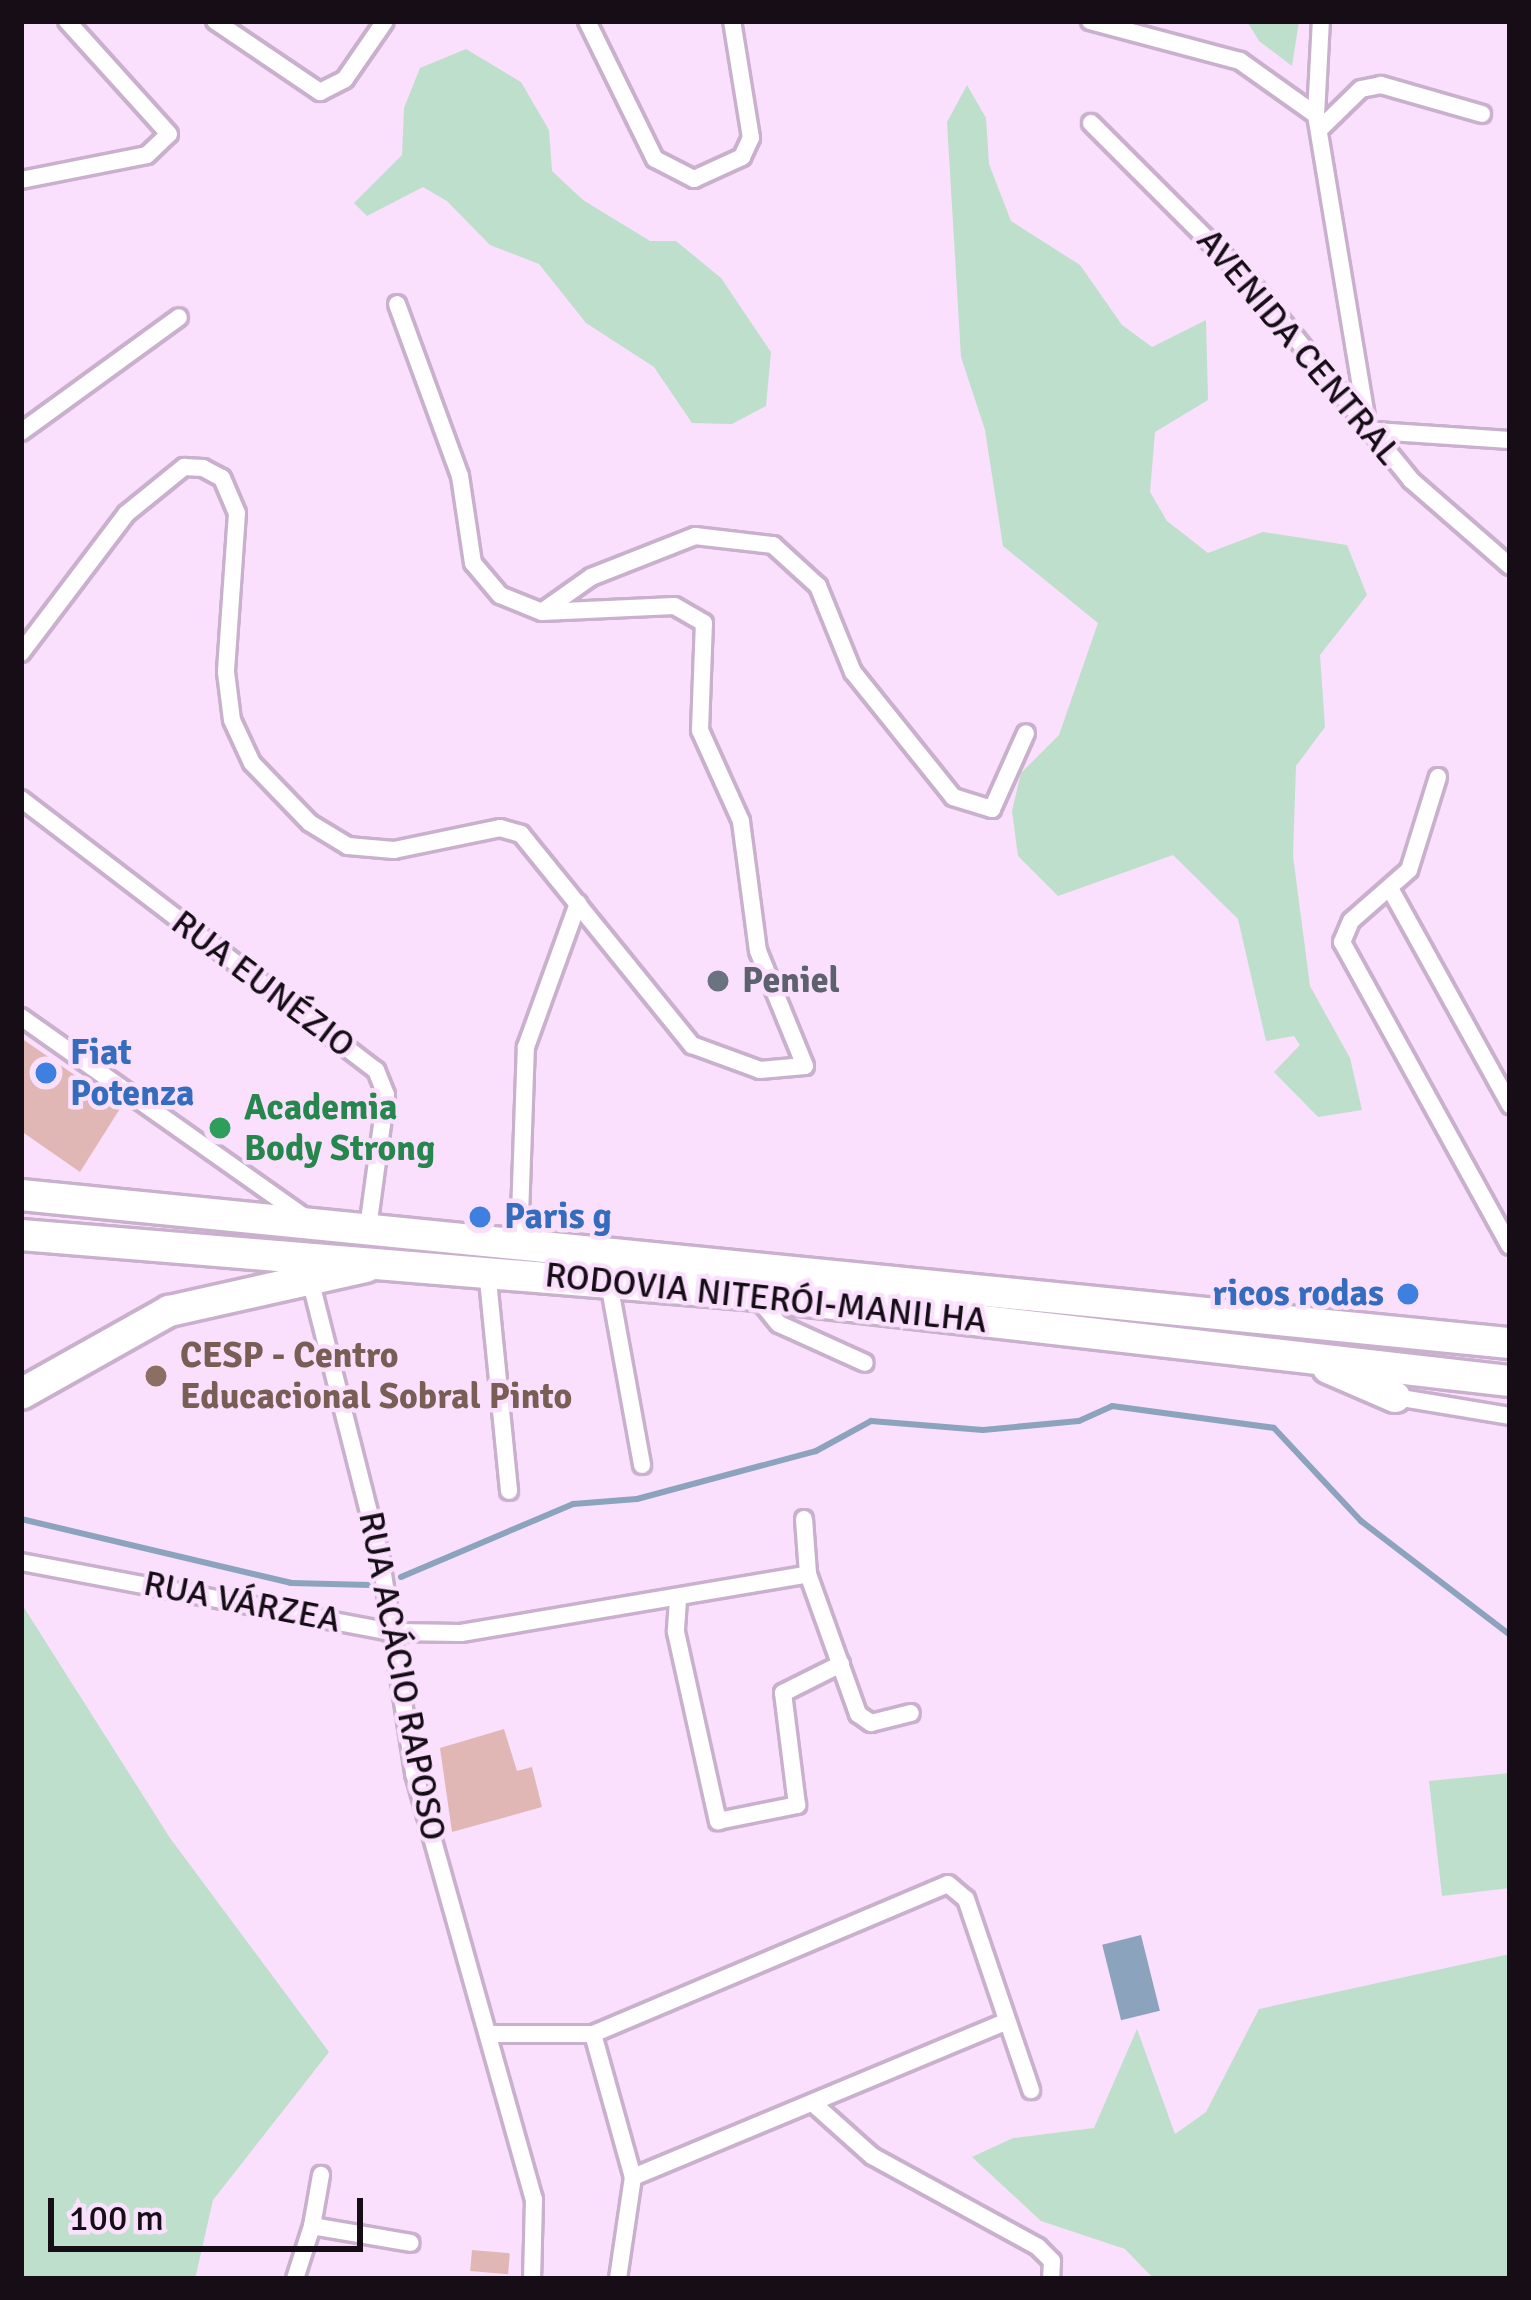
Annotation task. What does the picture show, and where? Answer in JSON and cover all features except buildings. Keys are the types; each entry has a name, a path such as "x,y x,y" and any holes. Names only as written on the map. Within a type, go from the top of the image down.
{"highway":[{"name":"RODOVIA NITERÓI-MANILHA","path":"21,1195 1509,1339"},
{"name":"RODOVIA NITERÓI-MANILHA","path":"21,1235 387,1261 755,1295 1290,1352 1510,1381"},
{"path":"21,1394 170,1311 311,1283 387,1261"},
{"path":"1290,1352 1395,1396"}],"street":[{"path":"21,180 147,155 169,134 67,21"},
{"path":"215,21 320,92 345,80 385,21"},
{"path":"587,21 655,159 694,179 742,157 751,138 732,21"},
{"path":"1090,21 1240,61 1319,121"},
{"path":"1321,21 1319,121 1370,425 1510,440"},
{"path":"1319,121 1361,89 1381,85 1482,114"},
{"name":"AVENIDA CENTRAL","path":"1091,123 1251,283 1411,480 1510,566"},
{"path":"21,653 126,514 184,467 203,468 222,478 237,513 226,672 252,764 348,846 394,850 500,828 520,834 692,1045 760,1070 805,1066 758,951 741,821 700,730 704,623 674,606 542,612 500,595 473,562 460,476 398,304"},
{"path":"21,432 179,317"},
{"path":"542,612 591,577 695,536 773,545 818,586 883,716 968,808 1000,802 1026,733"},
{"path":"1438,777 1420,847 1392,892 1351,921 1342,942 1510,1246"},
{"name":"RUA EUNÉZIO","path":"21,800 376,1070 386,1095 368,1229"},
{"path":"1392,892 1510,1105"},
{"path":"519,1244 526,1048 578,903"},
{"path":"21,1017 312,1222"},
{"path":"487,1270 509,1491"},
{"name":"RUA ACÁCIO RAPOSO","path":"311,1283 380,1555 414,1773 534,2199 532,2279"},
{"path":"609,1283 642,1465"},
{"path":"755,1295 778,1324 865,1363"},
{"path":"1395,1396 1510,1416"},
{"path":"804,1519 808,1574 863,1721 910,1713"},
{"name":"RUA VÁRZEA","path":"21,1562 393,1632 461,1633 678,1600 808,1574"},
{"path":"678,1600 680,1655 718,1821 797,1805 783,1693 841,1664"},
{"path":"490,2034 593,2034 948,1884 966,1899 1031,2090"},
{"path":"633,2177 1006,2023"},
{"path":"593,2034 633,2177 618,2279"},
{"path":"815,2105 872,2156 1038,2247 1052,2261 1051,2279"},
{"path":"295,2279 312,2226 321,2175"},
{"path":"312,2226 410,2242"}],"green space":[{"path":"1247,21 1299,21 1292,66 1259,41"},
{"path":"466,49 521,82 549,130 552,171 583,200 650,241 676,241 721,278 771,352 766,406 732,424 692,423 654,367 586,323 539,264 490,245 447,201 423,187 367,216 354,203 402,155 404,108 420,68"},
{"path":"967,85 986,118 989,164 1011,221 1080,265 1122,325 1152,347 1206,320 1208,400 1155,432 1150,492 1167,521 1208,553 1263,532 1347,545 1367,595 1320,655 1325,727 1296,766 1293,856 1310,986 1350,1058 1362,1110 1318,1117 1274,1072 1300,1045 1294,1036 1266,1041 1238,919 1173,855 1058,896 1018,856 1012,811 1021,773 1059,735 1098,623 1003,546 985,430 961,357 947,122"},
{"path":"21,1603 170,1838 329,2052 213,2200 195,2279 21,2279"},
{"path":"1510,1773 1510,1888 1442,1896 1429,1781"},
{"path":"1510,1954 1510,2279 1154,2279 1125,2249 1041,2221 972,2157 1013,2138 1094,2128 1137,2029 1175,2134 1206,2112 1259,2009"}],"water":[{"path":"1141,1935 1160,2011 1121,2020 1102,1945"}],"waterway":[{"path":"401,1577 573,1504 637,1499 816,1451 871,1421 983,1430 1079,1421 1112,1406 1274,1428 1361,1521 1510,1635"},
{"path":"21,1519 291,1583 370,1585"}],"place":[{"name":"Peniel","path":"718,981"},
{"name":"Fiat Potenza","path":"46,1073"},
{"name":"Academia Body Strong","path":"220,1128"},
{"name":"Paris g","path":"480,1217"},
{"name":"ricos rodas","path":"1408,1294"},
{"name":"CESP - Centro Educacional Sobral Pinto","path":"156,1376"}]}
